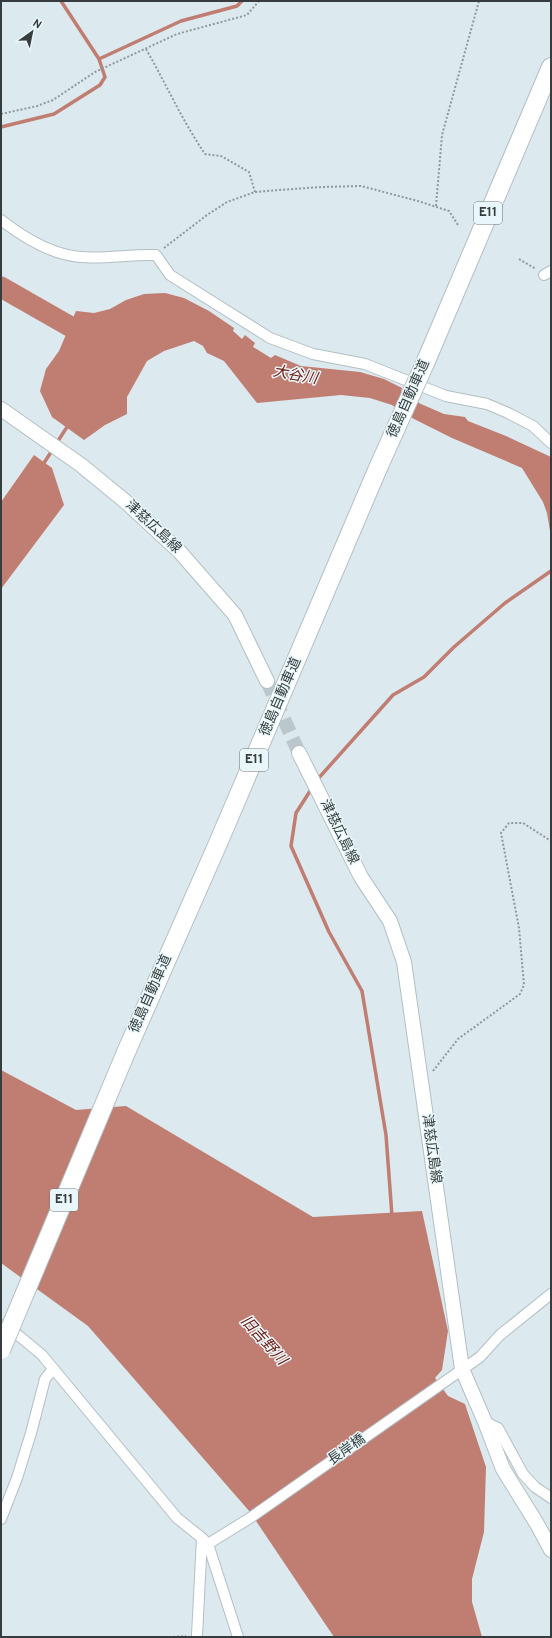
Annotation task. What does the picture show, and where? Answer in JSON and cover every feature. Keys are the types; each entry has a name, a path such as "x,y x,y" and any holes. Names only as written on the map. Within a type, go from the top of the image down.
{"highway":[{"name":"徳島自動車道","path":"1,1350 127,1050 220,841 378,468 426,360 551,67"}],"main road":[{"name":"津慈広島線","path":"1,409 80,465 126,502 179,551 235,615 267,681"},
{"name":"津慈広島線","path":"300,753 361,877 390,921 404,962 462,1369 503,1469 537,1524 551,1550"}],"street":[{"path":"1,220 23,236 53,251 81,257 156,255 170,275 270,338 314,354 365,364 446,396 487,404 508,412 532,426 551,443"},
{"name":"長岸橋","path":"205,1541 250,1518 462,1369 480,1358 500,1335 551,1294"},
{"path":"1,1325 18,1335 42,1355 177,1518 205,1541 238,1637"},
{"path":"1,1519 18,1478 45,1378 53,1369"},
{"path":"485,1422 498,1428 523,1474 535,1487 551,1498"},
{"path":"197,1635 205,1541"}],"path":[{"path":"1,114 37,106 53,100 95,72 177,34 247,15 259,1"},
{"path":"436,206 442,135 479,1"},
{"path":"146,49 168,88 187,127 205,154 221,156 249,172 255,192"},
{"path":"156,255 207,215 227,202 255,192 321,187 361,186 418,200 449,211 458,225"},
{"path":"422,1084 458,1039 520,994 524,985 519,928 501,833 509,823 523,822 551,841"}],"water":[{"path":"165,293 184,298 209,311 234,328 233,331 242,339 245,335 255,343 253,347 271,358 275,355 301,366 360,372 384,379 402,388 401,392 421,404 444,414 465,417 468,421 506,436 551,457 551,537 547,513 543,502 522,468 452,438 414,419 392,405 370,398 341,395 257,403 224,361 207,353 203,346 194,341 164,351 147,361 127,397 127,414 105,425 84,440 52,417 40,391 46,369 59,351 76,311 94,313 110,309 126,300 144,294"},
{"path":"34,455 52,468 64,505 1,589 1,502"},
{"name":"旧吉野川","path":"1,1070 76,1110 126,1106 313,1217 422,1211 448,1331 442,1370 435,1378 448,1396 465,1404 486,1467 484,1532 472,1579 472,1602 482,1637 334,1637 250,1512 88,1326 1,1263"}],"waterway":[{"path":"1,127 54,114 100,85 105,77 99,59 61,1"},
{"path":"99,59 181,21 237,6 242,1"},
{"name":"大谷川","path":"1,287 85,335 95,338"},
{"path":"56,444 69,424"},
{"path":"42,466 53,449"},
{"path":"316,781 393,695 424,677 454,647 505,603 551,571"},
{"path":"312,788 296,813 291,846 329,932 362,991 386,1135 392,1216"}],"tunnel":[{"path":"267,681 299,753"}]}
